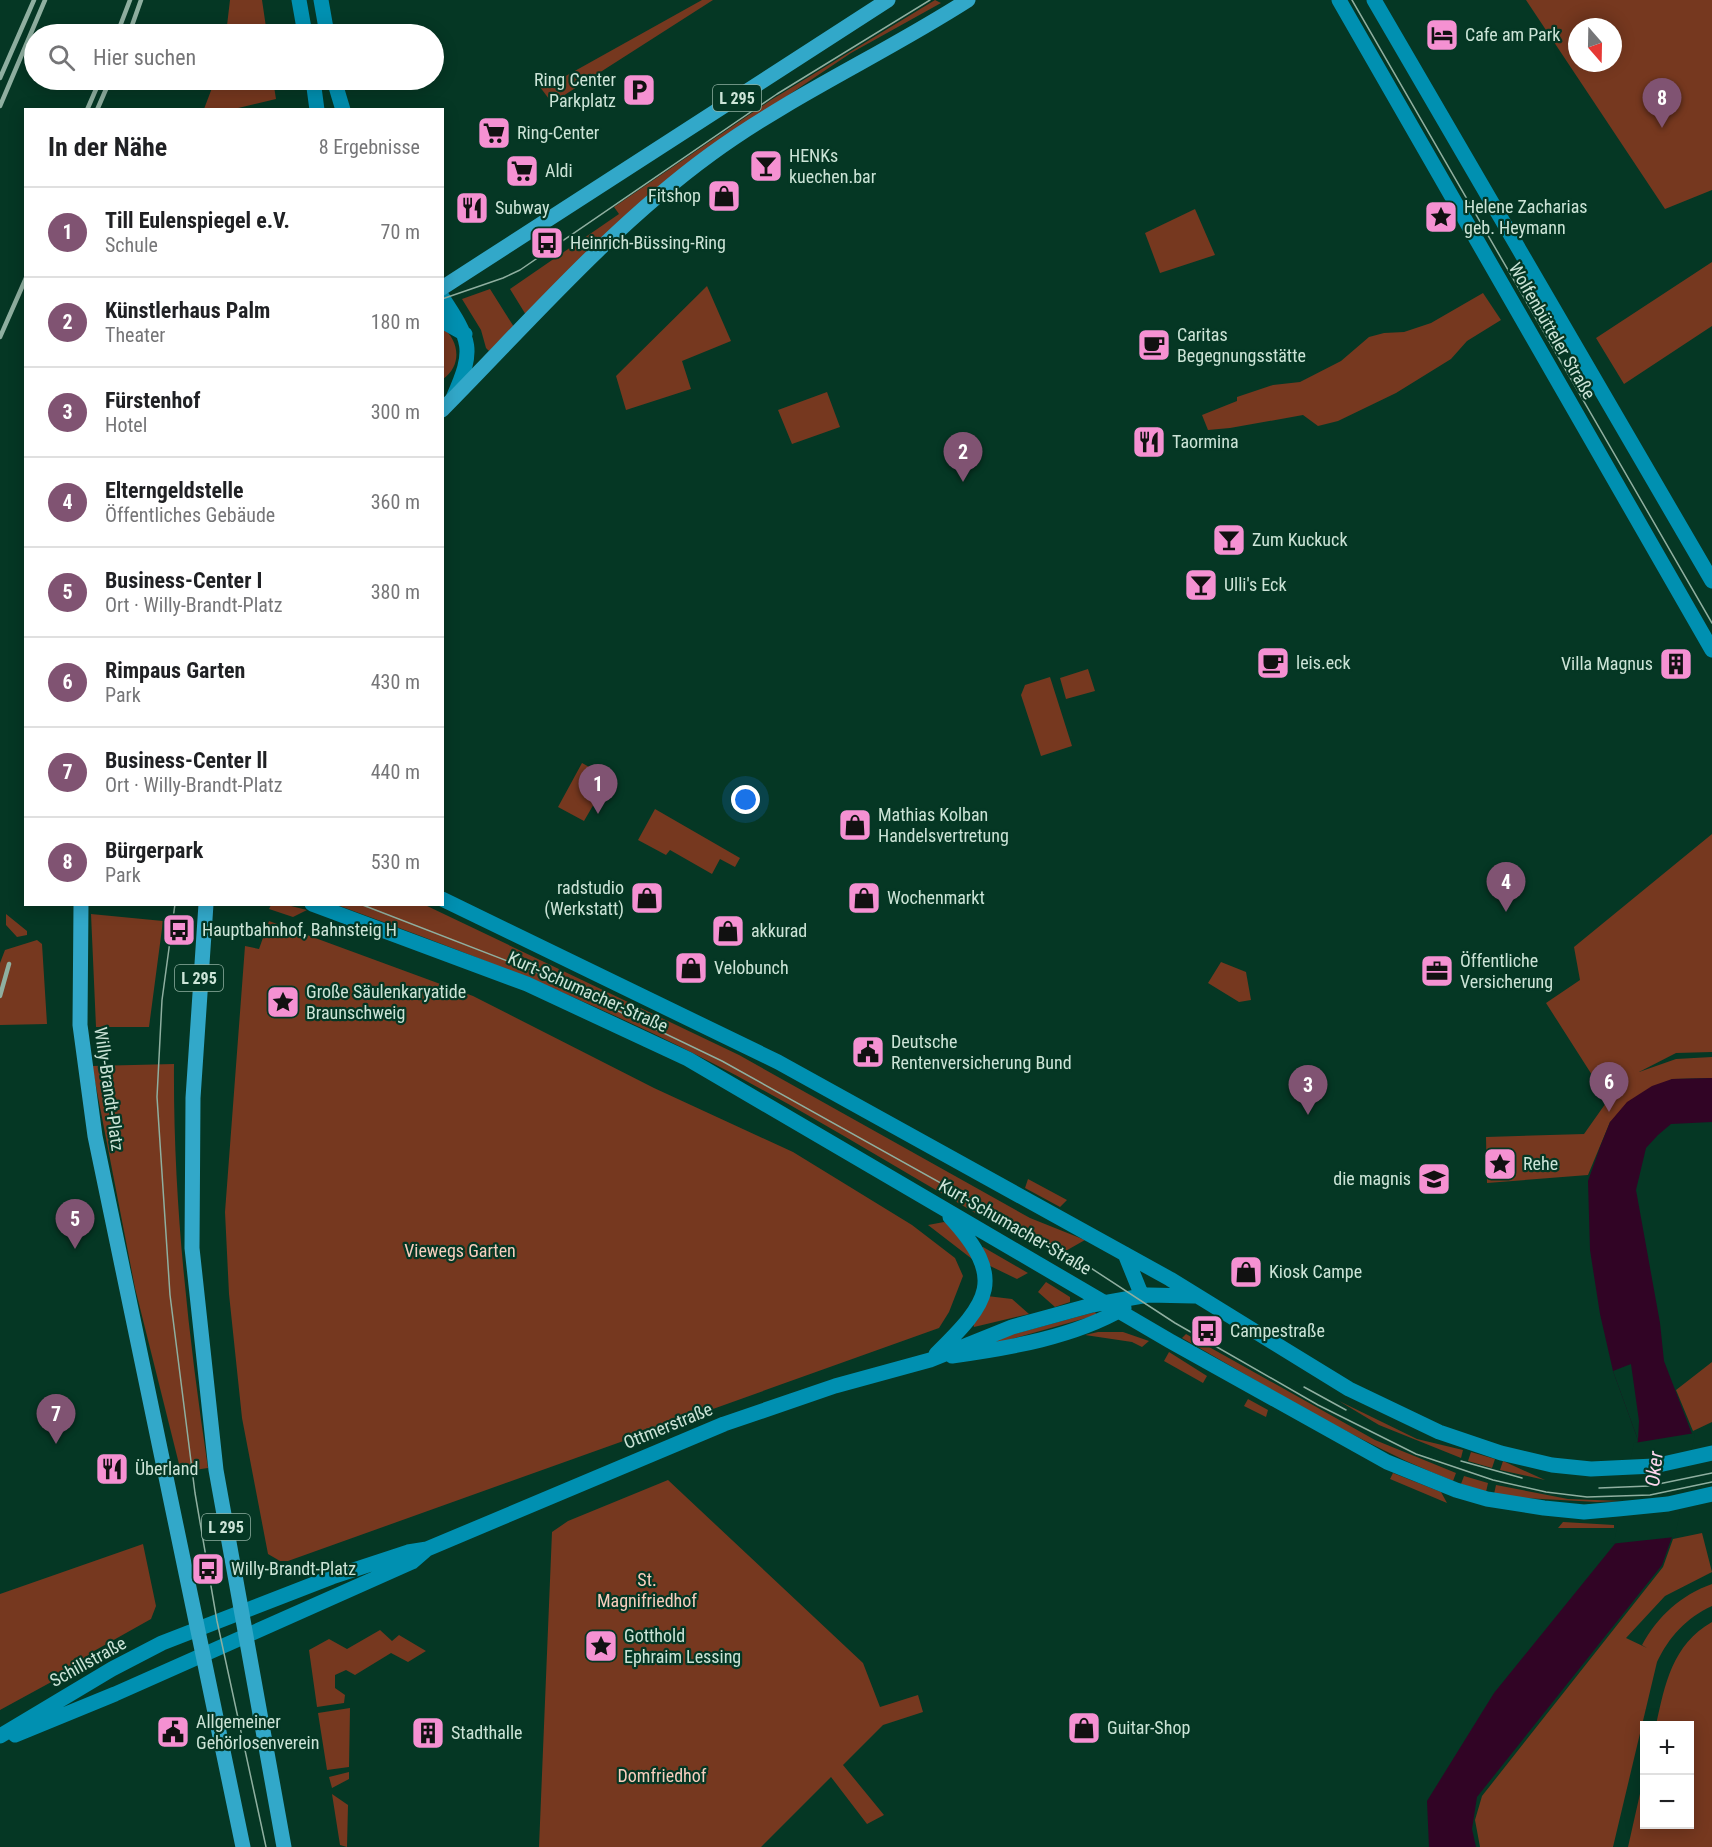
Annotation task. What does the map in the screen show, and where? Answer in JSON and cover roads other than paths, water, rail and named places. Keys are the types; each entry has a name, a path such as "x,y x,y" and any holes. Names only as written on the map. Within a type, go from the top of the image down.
{"main road":[{"path":"298,0 303,24"},
{"path":"321,0 325,24"},
{"name":"L 295","path":"444,287 888,0"},
{"name":"L 295","path":"445,404 602,245 710,154 786,104 968,0"},
{"name":"Wolfenbütteler Straße","path":"1339,0 1712,650"},
{"name":"Wolfenbütteler Straße","path":"1374,0 1712,581"},
{"path":"315,90 318,108"},
{"path":"337,90 342,108"},
{"path":"444,300 465,334 468,356 445,404"},
{"path":"444,322 465,334"},
{"name":"Kurt-Schumacher-Straße","path":"444,900 778,1062 1125,1254 1349,1389 1439,1432 1501,1453 1552,1465 1591,1469 1654,1466 1707,1454"},
{"name":"Willy-Brandt-Platz","path":"81,906 80,1025 95,1136 197,1628"},
{"name":"L 295","path":"206,906 192,1098 192,1248 216,1470 284,1847"},
{"name":"Kurt-Schumacher-Straße","path":"318,906 466,959 634,1032 742,1089 940,1206 1251,1384 1320,1427 1387,1462 1436,1483 1487,1499 1584,1512 1668,1504 1706,1496"},
{"path":"930,1360 975,1313 985,1285 981,1262 974,1245 940,1206"},
{"path":"1125,1254 1142,1296"},
{"name":"Ottmerstraße","path":"930,1360 1012,1327 1106,1302 1162,1294 1197,1297"},
{"name":"Ottmerstraße","path":"241,1612 332,1577 408,1552 427,1549 724,1424 835,1386 930,1360 1016,1345 1074,1329 1120,1310 1142,1296"},
{"name":"Ottmerstraße","path":"245,1638 412,1562 427,1549"},
{"name":"Schillstraße","path":"0,1736 112,1669 197,1628 241,1612"},
{"name":"L 295","path":"197,1628 243,1847"},
{"name":"Schillstraße","path":"0,1741 245,1638"}],"water":[{"name":"Oker","path":"1712,1078 1712,1122 1671,1124 1658,1135 1646,1148 1636,1190 1660,1323 1664,1361 1692,1434 1673,1534 1662,1565 1477,1797 1472,1829 1476,1847 1429,1847 1427,1801 1494,1693 1618,1540 1638,1440 1613,1371 1600,1314 1590,1250 1588,1181 1600,1147 1610,1122 1627,1102 1652,1086 1672,1079"}],"tram line":[{"path":"444,298 520,270 777,94 930,0"},
{"path":"1352,0 1712,623"},
{"path":"175,906 162,1000 157,1097 170,1295 195,1493 217,1621 266,1847"},
{"path":"365,906 541,974 722,1061 1077,1259 1175,1323 1318,1405 1416,1454 1493,1480 1546,1492 1587,1497 1650,1495 1712,1482"},
{"path":"1304,1387 1346,1410"},
{"path":"1461,1461 1522,1478"},
{"path":"1599,1488 1649,1486 1712,1473"}],"railway":[{"path":"0,78 34,0"},
{"path":"35,24 45,0"},
{"path":"121,24 130,0"},
{"path":"133,24 141,0"},
{"path":"0,106 24,49"},
{"path":"88,108 96,90"},
{"path":"98,108 106,90"},
{"path":"0,337 24,283"},
{"path":"0,996 9,964"}],"place":[{"name":"Cafe am Park","path":"1442,35"},
{"name":"Ring Center Parkplatz","path":"639,90"},
{"name":"Bürgerpark","path":"1662,128"},
{"name":"Ring-Center","path":"494,133"},
{"name":"HENKs kuechen.bar","path":"766,166"},
{"name":"Aldi","path":"522,171"},
{"name":"Fitshop","path":"724,196"},
{"name":"Subway","path":"472,208"},
{"name":"Helene Zacharias geb. Heymann","path":"1441,217"},
{"name":"Heinrich-Büssing-Ring","path":"547,243"},
{"name":"Caritas Begegnungsstätte","path":"1154,345"},
{"name":"Taormina","path":"1149,442"},
{"name":"Künstlerhaus Palm","path":"963,482"},
{"name":"Zum Kuckuck","path":"1229,540"},
{"name":"Ulli's Eck","path":"1201,585"},
{"name":"leis.eck","path":"1273,663"},
{"name":"Villa Magnus","path":"1676,664"},
{"name":"Till Eulenspiegel e.V.","path":"598,814"},
{"name":"Mathias Kolban Handelsvertretung","path":"855,825"},
{"name":"radstudio (Werkstatt)","path":"647,898"},
{"name":"Wochenmarkt","path":"864,898"},
{"name":"Elterngeldstelle","path":"1506,912"},
{"name":"Hauptbahnhof, Bahnsteig H","path":"179,930"},
{"name":"akkurad","path":"728,931"},
{"name":"Velobunch","path":"691,968"},
{"name":"Öffentliche Versicherung","path":"1437,971"},
{"name":"Große Säulenkaryatide Braunschweig","path":"283,1002"},
{"name":"Deutsche Rentenversicherung Bund","path":"868,1052"},
{"name":"Rimpaus Garten","path":"1609,1112"},
{"name":"Fürstenhof","path":"1308,1115"},
{"name":"Rehe","path":"1500,1164"},
{"name":"die magnis","path":"1434,1179"},
{"name":"Business-Center I","path":"75,1249"},
{"name":"Kiosk Campe","path":"1246,1272"},
{"name":"Campestraße","path":"1207,1331"},
{"name":"Business-Center ll","path":"56,1444"},
{"name":"Überland","path":"112,1469"},
{"name":"Willy-Brandt-Platz","path":"208,1569"},
{"name":"Gotthold Ephraim Lessing","path":"601,1646"},
{"name":"Guitar-Shop","path":"1084,1728"},
{"name":"Allgemeiner Gehörlosenverein","path":"173,1732"},
{"name":"Stadthalle","path":"428,1733"}],"park label":[{"name":"Viewegs Garten","path":"460,1251"},
{"name":"St. Magnifriedhof","path":"647,1590"},
{"name":"Domfriedhof","path":"662,1776"}]}
